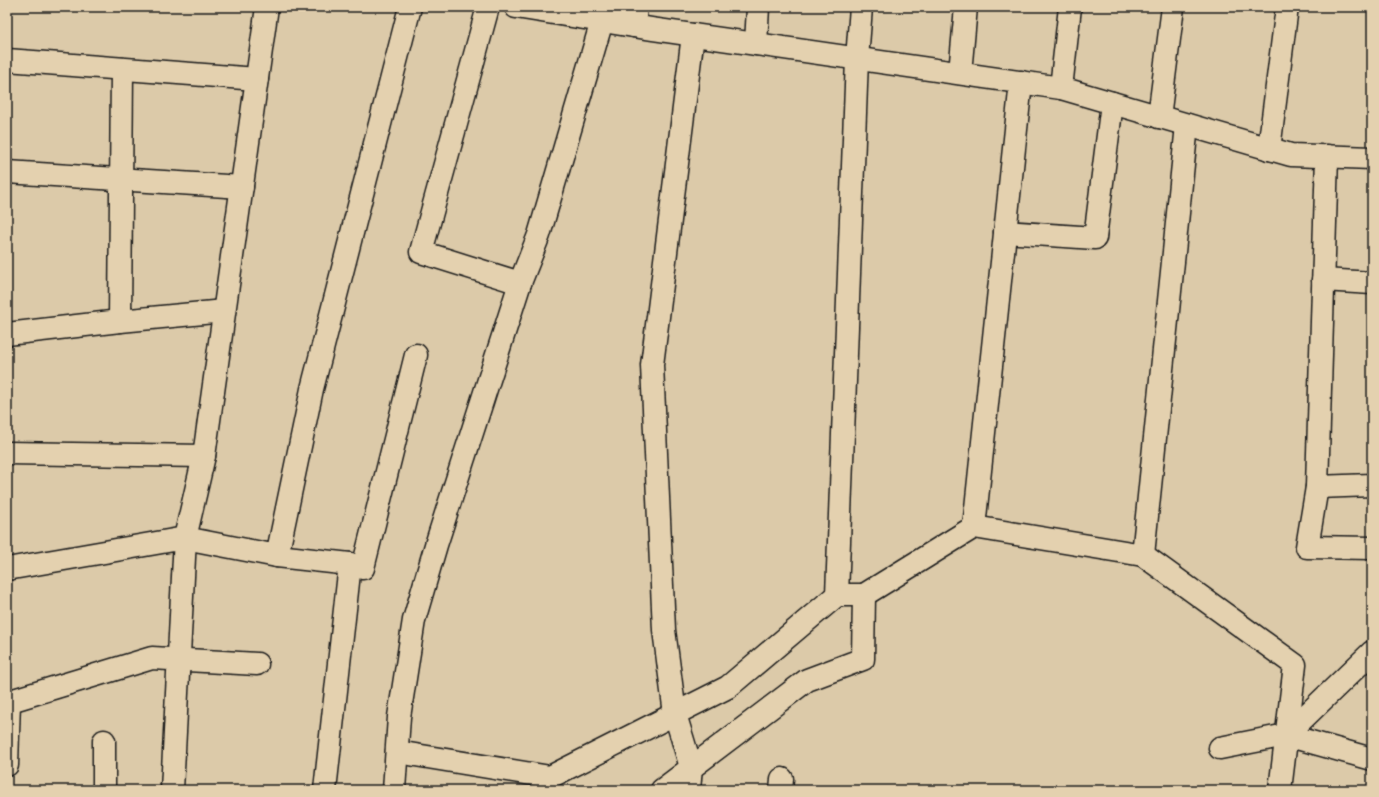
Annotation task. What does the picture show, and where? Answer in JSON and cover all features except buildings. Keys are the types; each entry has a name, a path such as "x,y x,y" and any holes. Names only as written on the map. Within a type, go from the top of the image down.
{"street":[{"path":"172,790 186,538 204,456 267,7"},
{"path":"277,556 312,389 410,7"},
{"path":"488,7 422,252 520,283"},
{"path":"756,44 758,7"},
{"path":"837,595 857,59 862,7"},
{"path":"960,73 966,7"},
{"path":"1060,88 1070,7"},
{"path":"1159,117 1172,7"},
{"path":"1268,149 1287,7"},
{"path":"526,8 602,21 635,17 693,35 1060,88 1291,155 1372,158"},
{"path":"394,790 399,717 414,620 436,545 520,283 539,235 602,21"},
{"path":"688,790 691,767 675,714 664,630 652,365 693,35"},
{"path":"7,60 257,79"},
{"path":"120,321 122,69"},
{"path":"974,527 1021,82"},
{"path":"1005,232 1095,238 1112,103"},
{"path":"1143,555 1187,125"},
{"path":"1326,156 1317,487 1307,546 1372,548"},
{"path":"7,172 242,187"},
{"path":"1323,280 1372,283"},
{"path":"7,334 224,311"},
{"path":"7,569 186,538 277,556 350,564 362,568 416,355"},
{"path":"7,453 204,456"},
{"path":"1317,487 1372,486"},
{"path":"396,752 550,777 728,686 837,595 864,595 974,527 1143,555 1295,665 1280,790"},
{"path":"325,790 350,564"},
{"path":"662,790 807,680 863,658 864,595"},
{"path":"1286,735 1372,652"},
{"path":"7,765 8,702 152,658 257,664"},
{"path":"1220,748 1286,735 1372,759"},
{"path":"104,741 104,790"}]}
